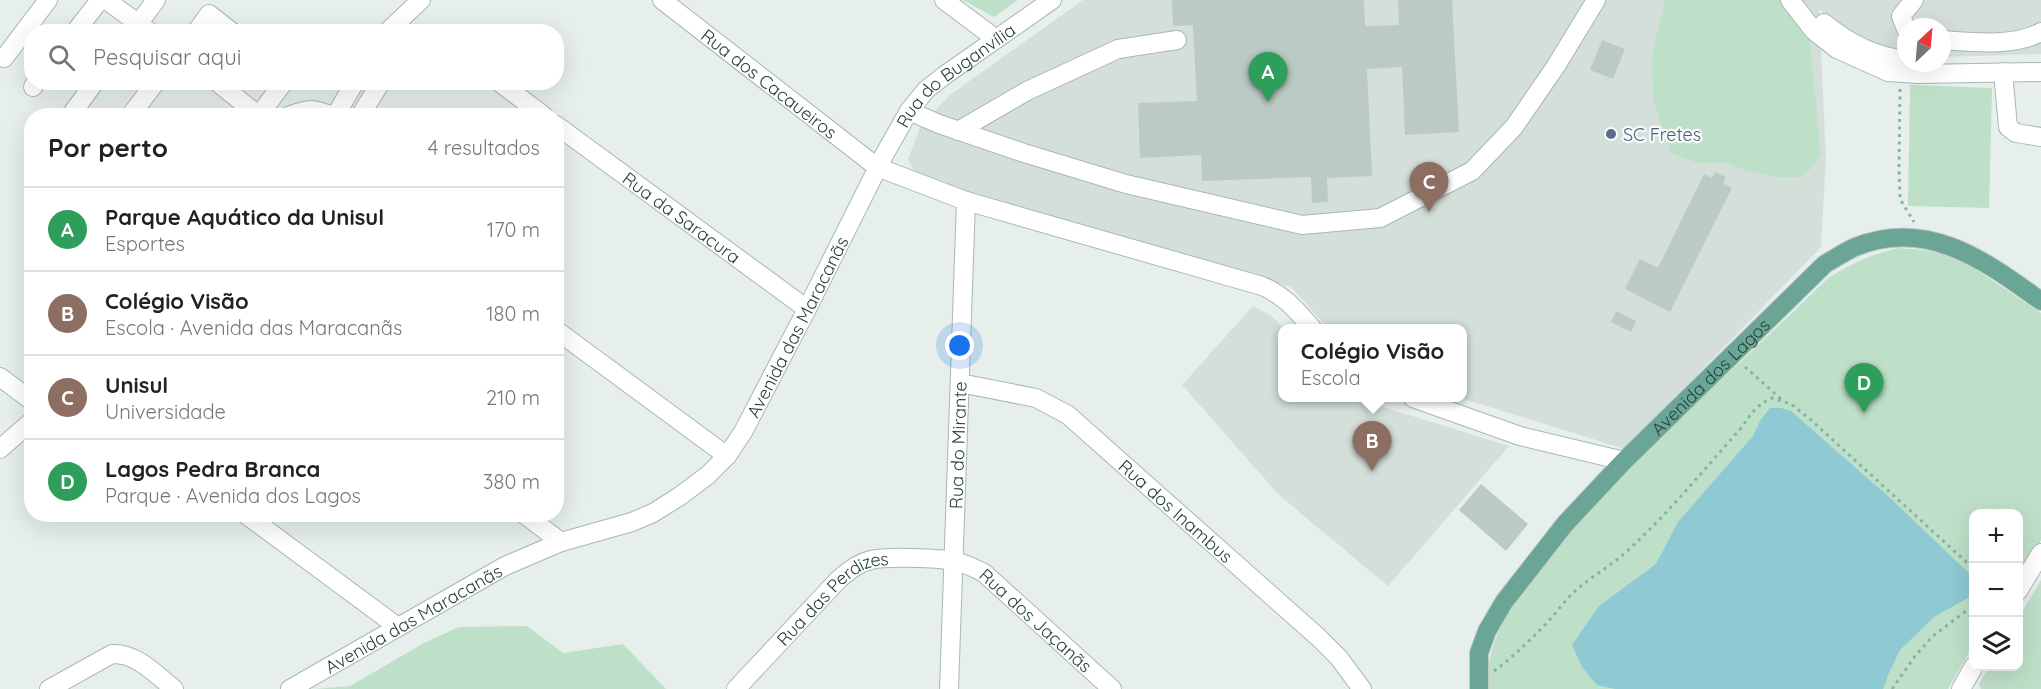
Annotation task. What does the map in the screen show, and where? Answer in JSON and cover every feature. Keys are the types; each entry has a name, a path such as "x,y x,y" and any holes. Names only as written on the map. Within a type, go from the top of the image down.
{"main road":[{"name":"Avenida dos Lagos","path":"1483,684 1479,653 1487,631 1504,602 1565,524 1624,461 1825,264 1853,248 1883,239 1928,240 1972,254 2041,301"}],"street":[{"path":"30,24 48,0"},
{"path":"81,24 100,0"},
{"path":"106,0 134,24"},
{"path":"143,24 156,0"},
{"path":"396,24 421,0"},
{"name":"Rua dos Cacaueiros","path":"662,0 877,167"},
{"path":"944,0 996,39"},
{"name":"Rua do Buganvília","path":"877,167 909,111 926,90 1052,0"},
{"path":"909,111 958,131 1126,184 1302,225 1380,218 1472,171 1514,127 1556,66 1596,0"},
{"path":"1790,0 1814,31 1837,49 1888,72 1897,69"},
{"path":"1804,0 1820,20 1841,36 1897,63"},
{"path":"1902,18 1914,0"},
{"path":"202,24 209,14 222,24"},
{"path":"4,58 24,32"},
{"path":"1951,62 1979,59 2041,32"},
{"path":"958,131 1027,91 1118,49 1177,40"},
{"path":"1951,45 2003,72 2041,72"},
{"path":"1951,61 1979,59 2041,60"},
{"path":"2003,72 2007,127 2016,134 2041,137"},
{"path":"76,108 89,90"},
{"path":"136,108 150,90"},
{"path":"227,90 250,108"},
{"path":"264,108 278,90"},
{"path":"338,108 350,90"},
{"path":"365,108 376,90"},
{"path":"510,90 533,108"},
{"name":"Rua da Saracura","path":"564,131 807,309"},
{"path":"877,167 966,201 1273,290 1289,302 1308,324"},
{"name":"Avenida das Maracanãs","path":"290,689 505,566 561,542 632,522 653,513 708,475 727,456 743,432 877,167"},
{"name":"Rua do Mirante","path":"949,689 966,201"},
{"path":"564,336 727,456"},
{"path":"0,377 24,395"},
{"name":"Rua dos Inambus","path":"960,383 1036,398 1068,415 1318,637 1339,658 1362,689"},
{"path":"1424,402 1520,436 1624,461"},
{"path":"0,449 24,428"},
{"path":"256,522 398,627"},
{"path":"535,522 561,542"},
{"path":"2023,584 2041,553"},
{"name":"Rua das Perdizes","path":"736,689 839,579 857,565 870,560 883,559 953,561"},
{"name":"Rua dos Jaçanãs","path":"953,561 969,565 984,573 1112,689"},
{"path":"49,689 112,654 123,654 134,657 174,689"},
{"path":"1964,687 1972,671"}],"path":[{"path":"1903,72 1900,199 1928,240"},
{"path":"1731,356 1783,400"},
{"path":"1483,684 1543,627 1563,603 1587,580 1611,566 1648,532 1761,403 1772,398 1791,404 1811,420 1969,563"},
{"path":"1892,689 1915,656 1933,636 1969,609"}],"shaded area":[{"path":"1083,0 2041,0 2041,54 1951,57 1951,18 1897,18 1897,53 1843,33 1819,9 1826,158 1821,247 1625,449 1467,400 1467,324 1324,324 1291,287 917,177 908,159 921,125 951,94"},
{"path":"1253,306 1272,316 1279,324 1278,402 1367,402 1509,446 1388,586 1280,496 1182,385"}],"green space":[{"path":"963,0 1018,0 994,17"},
{"path":"1665,0 1784,0 1809,33 1821,156 1803,177 1776,177 1747,171 1725,162 1698,163 1671,153 1653,99 1652,55"},
{"path":"1910,85 1992,88 1989,208 1908,206"},
{"path":"1899,248 1944,252 1965,262 2041,313 2041,540 2023,569 2023,509 1969,509 1969,653 1948,689 1487,689 1489,662 1494,644 1513,605 1553,552 1586,515 1675,424 1828,278 1880,253"},
{"path":"2041,580 2041,689 1981,689 1979,684 1987,671 2023,671 2023,610"},
{"path":"527,626 563,653 623,644 666,689 315,689 350,686 424,643 459,627"}],"water":[{"path":"1770,408 1791,411 1889,497 1969,573 1969,597 1934,617 1900,650 1883,689 1615,689 1597,685 1582,667 1572,645 1599,606 1656,564 1678,522 1753,436 1760,421"}],"building":[{"path":"1172,0 1364,0 1365,26 1399,25 1398,0 1452,0 1459,132 1405,135 1402,67 1367,69 1372,176 1327,178 1328,202 1312,203 1311,177 1202,181 1201,155 1140,158 1138,103 1197,101 1193,25 1173,26"},
{"path":"1602,40 1625,49 1613,79 1590,70"},
{"path":"1715,172 1726,177 1723,183 1732,188 1670,312 1625,289 1640,259 1658,268 1704,174 1712,178"},
{"path":"1616,311 1636,321 1631,332 1611,322"},
{"path":"1481,484 1528,524 1506,551 1459,510"}],"place":[{"name":"Parque Aquático da Unisul","path":"1268,102"},
{"name":"SC Fretes","path":"1611,134"},
{"name":"Unisul","path":"1429,212"},
{"name":"Lagos Pedra Branca","path":"1864,413"},
{"name":"Colégio Visão","path":"1372,471"}]}
